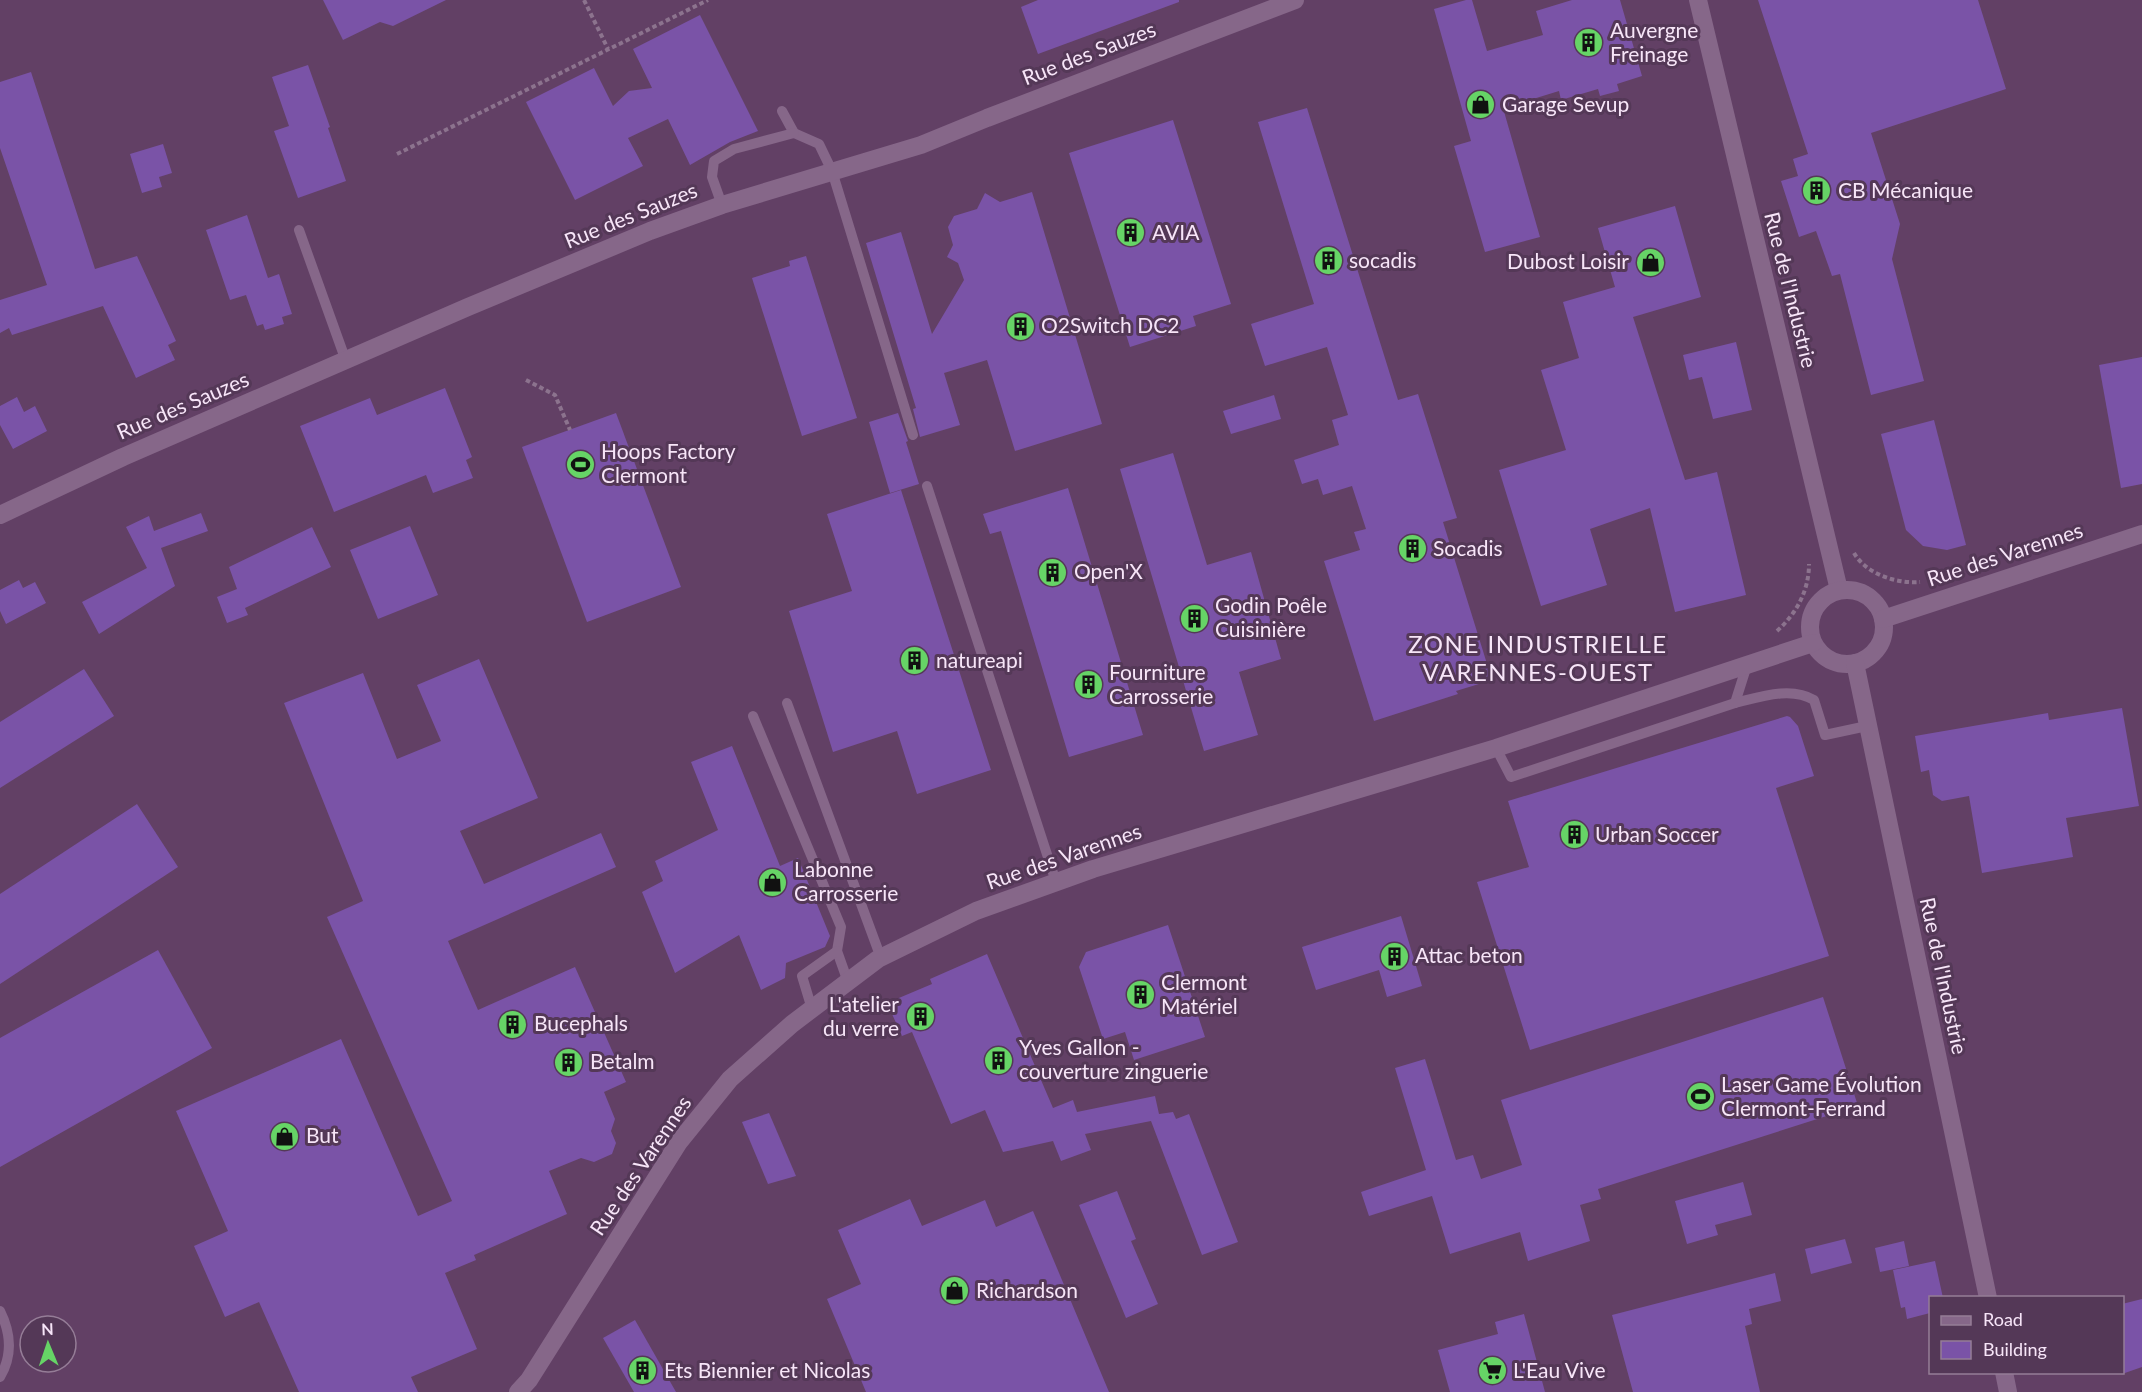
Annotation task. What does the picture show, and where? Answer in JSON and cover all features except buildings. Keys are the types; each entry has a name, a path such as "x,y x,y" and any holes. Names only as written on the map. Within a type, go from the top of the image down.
{"street":[{"name":"Rue des Sauzes","path":"0,515 123,457 468,307 650,231 722,205 921,145 1295,0"},
{"name":"Rue de l'Industrie","path":"1698,0 1839,591"},
{"name":"Rue des Varennes","path":"1883,620 2142,534"},
{"path":"1850,590 1862,593 1879,609 1883,620 1884,631 1881,642 1866,659 1855,663 1842,664 1830,660 1820,653 1809,632 1813,610 1828,594 1839,591 1850,590"},
{"name":"Rue des Varennes","path":"518,1392 529,1380 680,1142 730,1079 792,1024 881,958 976,911 1093,869 1496,748 1813,643"},
{"name":"Rue de l'Industrie","path":"1855,663 1988,1296"},
{"path":"2004,1374 2008,1392"}],"lane":[{"path":"782,111 794,133 819,144 832,171 913,435"},
{"path":"722,205 712,177 714,160 734,149 794,133"},
{"path":"299,230 346,361"},
{"path":"927,486 1056,882"},
{"path":"1735,703 1747,665"},
{"path":"1496,748 1511,777 1735,703 1790,693 1806,695 1814,700 1825,735 1868,726"},
{"path":"787,703 881,958"},
{"path":"753,716 842,927 837,951 848,982"},
{"path":"812,1009 802,976 837,951"},
{"path":"0,1311 10,1342 8,1360 0,1377"}],"path":[{"path":"584,0 608,49"},
{"path":"397,154 708,0"},
{"path":"526,380 555,395 570,430"},
{"path":"1852,549 1864,564 1882,577 1918,583 1928,580"},
{"path":"1770,635 1794,615 1805,592 1809,560"}],"shaded area":[{"path":"0,0 2142,0 2142,1392 0,1392"}],"place":[{"name":"Auvergne Freinage","path":"1589,43"},
{"name":"Garage Sevup","path":"1481,105"},
{"name":"CB Mécanique","path":"1817,191"},
{"name":"AVIA","path":"1131,233"},
{"name":"socadis","path":"1328,261"},
{"name":"Dubost Loisir","path":"1650,262"},
{"name":"O2Switch DC2","path":"1020,326"},
{"name":"Hoops Factory Clermont","path":"580,464"},
{"name":"Socadis","path":"1412,549"},
{"name":"Open'X","path":"1053,572"},
{"name":"Godin Poêle Cuisinière","path":"1194,618"},
{"name":"natureapi","path":"915,661"},
{"name":"Fourniture Carrosserie","path":"1088,685"},
{"name":"Urban Soccer","path":"1574,835"},
{"name":"Labonne Carrosserie","path":"773,882"},
{"name":"Attac beton","path":"1394,956"},
{"name":"Clermont Matériel","path":"1140,995"},
{"name":"L'atelier du verre","path":"920,1017"},
{"name":"Bucephals","path":"513,1024"},
{"name":"Yves Gallon - couverture zinguerie","path":"998,1060"},
{"name":"Betalm","path":"569,1062"},
{"name":"Laser Game Évolution Clermont-Ferrand","path":"1700,1097"},
{"name":"But","path":"285,1136"},
{"name":"Richardson","path":"955,1291"},
{"name":"Ets Biennier et Nicolas","path":"643,1371"},
{"name":"L'Eau Vive","path":"1492,1371"}],"district":[{"name":"ZONE INDUSTRIELLE VARENNES-OUEST","path":"1538,659"}]}
